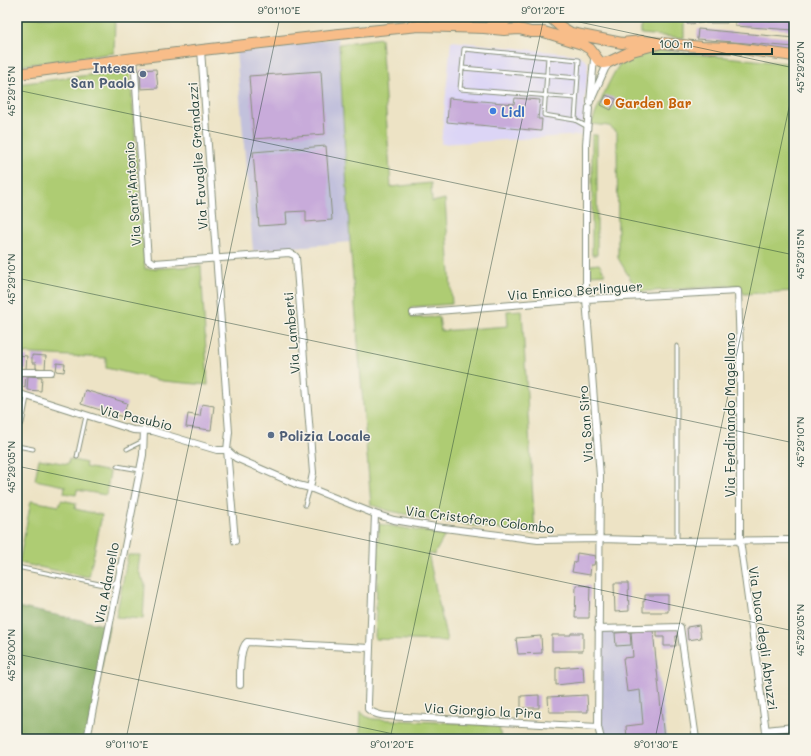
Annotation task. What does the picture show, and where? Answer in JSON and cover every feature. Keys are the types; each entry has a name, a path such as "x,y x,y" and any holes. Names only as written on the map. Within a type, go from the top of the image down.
{"main road":[{"path":"484,28 496,25 512,17"},
{"path":"517,17 520,25 532,31 545,26 549,17 571,33 624,43 642,41 702,47 735,54 756,55 771,53 794,56"},
{"path":"17,74 201,50 419,26 504,30 519,29 544,32 579,42 587,46 602,62 607,63 632,51 662,43"},
{"path":"608,39 617,49 616,56 611,61"},
{"path":"17,71 72,66"}],"street":[{"name":"Via Favaglie Grandazzi","path":"201,50 229,432 227,450 235,541"},
{"path":"592,52 594,59 590,102 605,69 611,61"},
{"name":"Via Sant'Antonio","path":"134,58 148,260 155,263 216,260"},
{"name":"Via San Siro","path":"589,108 586,126 586,299 600,476 598,727 601,739"},
{"name":"Via Lamberti","path":"216,260 289,253 296,257 313,473 310,488"},
{"name":"Via Enrico Berlinguer","path":"413,313 586,299 738,291"},
{"name":"Via Ferdinando Magellano","path":"738,291 740,350 740,540"},
{"path":"17,372 51,372"},
{"name":"Via Pasubio","path":"17,394 133,430 153,431 217,450 227,450"},
{"name":"Via Adamello","path":"88,739 143,456 144,430"},
{"name":"Via Cristoforo Colombo","path":"227,450 236,458 298,485 310,488 375,514 394,520 436,528 538,540 794,540"},
{"path":"240,685 240,666 244,645 247,642 370,648 375,514"},
{"name":"Via Duca degli Abruzzi","path":"740,540 767,739"},
{"path":"598,628 680,627 696,739"},
{"name":"Via Giorgio la Pira","path":"370,648 368,709 378,715 598,727"},
{"path":"766,730 794,728"}],"lane":[{"path":"575,120 579,60 464,49 460,89 576,98"},
{"path":"548,57 544,115 575,120 586,126"},
{"path":"462,68 578,78"},
{"path":"677,346 677,541"},
{"path":"22,424 27,397"},
{"path":"77,458 86,416"},
{"path":"127,449 143,442"},
{"path":"17,446 33,449"},
{"path":"117,466 140,470"},
{"path":"304,505 310,488"},
{"path":"17,567 109,586 118,580"}],"shaded area":[{"path":"338,38 350,242 253,251 236,51"},
{"path":"451,41 579,55 588,63 582,135 441,144"},
{"path":"653,630 667,739 604,739 600,726 601,631"}],"green space":[{"path":"17,17 115,17 114,53 17,66"},
{"path":"640,17 684,17 684,38 641,34"},
{"path":"381,38 391,187 431,183 432,202 445,199 452,304 411,307 411,318 439,317 441,331 508,326 507,311 522,310 535,534 439,521 390,511 371,505 350,242 339,44"},
{"path":"655,50 794,64 794,291 744,294 738,285 638,292 618,258 617,132 609,126 591,124 611,79 620,63 632,55"},
{"path":"130,70 145,269 201,266 208,385 163,381 106,368 106,358 17,353 17,84"},
{"path":"592,135 597,135 597,255 592,255"},
{"path":"599,264 605,274 591,275 590,265"},
{"path":"39,459 68,464 69,459 86,463 85,467 110,472 106,495 77,490 76,495 64,493 65,486 35,480"},
{"path":"61,500 76,503 75,509 102,515 89,577 19,563 31,501 59,506"},
{"path":"379,524 445,535 434,555 428,553 447,641 375,639"},
{"path":"128,555 140,555 138,570 145,584 143,619 116,617"},
{"path":"17,607 109,626 88,739 17,739"},
{"path":"361,711 365,716 373,719 499,725 501,739 360,739"}],"building":[{"path":"687,17 703,17 703,23 687,24"},
{"path":"705,17 727,17 727,23 705,23"},
{"path":"735,17 794,20 794,30 735,26"},
{"path":"698,29 794,38 794,47 697,39"},
{"path":"156,69 158,88 141,89 140,70"},
{"path":"321,71 325,134 254,139 249,76"},
{"path":"606,95 616,99 611,110 601,105"},
{"name":"Lidl","path":"449,98 514,104 515,98 540,100 538,119 542,119 541,131 447,122"},
{"path":"326,146 332,220 306,222 306,211 286,212 287,224 259,226 253,152"},
{"path":"17,355 27,356 26,369 17,369"},
{"path":"32,355 46,356 45,369 36,368 36,363 32,363"},
{"path":"57,363 65,364 64,372 56,371"},
{"path":"17,373 26,374 25,387 18,386"},
{"path":"28,376 42,377 41,391 27,390"},
{"path":"85,390 127,403 123,417 81,404"},
{"path":"202,404 214,406 211,430 186,427 188,414 200,416"},
{"path":"577,553 596,556 594,565 591,565 590,575 572,572 574,562 576,562"},
{"path":"614,583 628,583 629,611 615,612"},
{"path":"576,585 590,586 589,618 575,618"},
{"path":"645,595 668,595 668,612 643,612 643,601 645,601"},
{"path":"699,625 701,638 688,640 687,627"},
{"path":"657,629 679,629 679,636 676,636 676,646 664,646 664,637 657,637"},
{"path":"653,630 664,739 627,739 626,726 643,724 640,690 627,692 623,658 633,657 631,632"},
{"path":"630,632 631,645 616,646 615,633"},
{"path":"571,633 583,633 583,651 552,651 552,635 571,635"},
{"path":"541,636 542,653 518,654 516,638"},
{"path":"583,666 584,682 556,685 556,668"},
{"path":"539,695 539,708 521,708 521,696"},
{"path":"587,695 588,712 549,712 548,697"}],"place":[{"name":"Intesa San Paolo","path":"143,74"},
{"name":"Garden Bar","path":"607,102"},
{"name":"Lidl","path":"493,111"},
{"name":"Polizia Locale","path":"271,435"}]}
